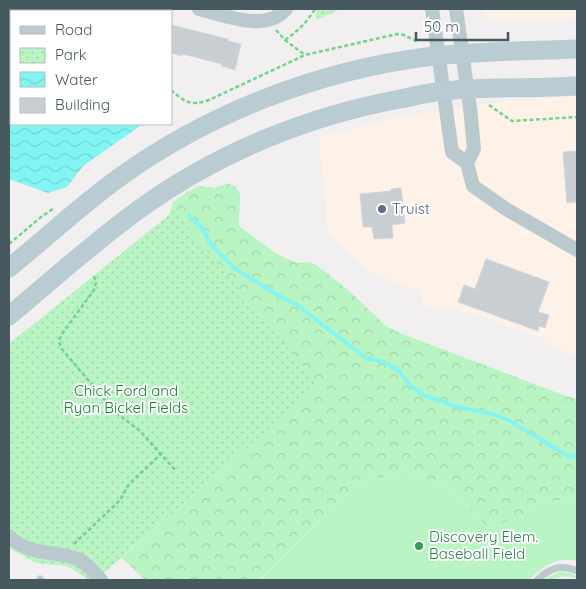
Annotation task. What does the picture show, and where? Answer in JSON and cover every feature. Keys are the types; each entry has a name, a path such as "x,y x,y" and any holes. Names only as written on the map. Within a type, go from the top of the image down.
{"main road":[{"path":"9,268 76,211 120,177 168,146 213,122 263,99 320,80 374,66 462,54 577,49"},
{"path":"9,316 142,207 203,169 274,136 315,120 372,105 444,91 577,86"}],"street":[{"path":"199,9 254,22 275,18 286,9"},
{"path":"432,9 452,152 467,163 473,186 506,209 577,250"},
{"path":"456,9 468,90 474,149 467,163"},
{"path":"9,536 18,545 30,550 80,559 101,580"}],"lane":[{"path":"537,580 548,570 566,567 577,571"}],"path":[{"path":"285,40 310,19 316,9"},
{"path":"276,30 285,40 305,55"},
{"path":"172,91 182,100 196,105 305,55 397,34 413,39 421,44"},
{"path":"489,105 512,121 577,117"},
{"path":"94,276 96,283 94,290 62,335 59,341 61,348 115,412 138,430 176,471"},
{"path":"68,548 76,543 120,500 128,484 161,454"}],"shaded area":[{"path":"485,9 577,9 577,18 533,21 487,20"},
{"path":"577,96 577,357 544,341 543,338 476,314 423,305 419,292 371,272 328,233 319,138 391,119 504,101"}],"green space":[{"path":"317,9 340,9 319,19 315,16"},
{"path":"227,183 236,187 240,194 239,226 278,255 297,263 311,262 323,270 348,290 386,326 400,333 577,399 577,504 559,500 531,506 520,517 489,529 446,486 404,471 357,484 259,580 145,580 122,558 284,415 296,393 167,220 173,202 187,192 200,186 215,188"},
{"name":"Chick Ford and Ryan Bickel Fields","path":"174,211 319,385 96,580 89,580 67,566 36,563 9,548 9,344"},
{"path":"404,471 446,486 489,529 520,517 531,506 559,500 577,504 577,561 563,560 550,563 529,580 260,580 357,484"},
{"path":"560,572 570,573 577,576 577,579 565,576 545,580"}],"water":[{"path":"9,26 10,125 142,125 83,166 67,187 48,193 9,179"}],"building":[{"path":"172,25 241,44 235,70 221,66 222,64 183,54 182,56 172,53"},
{"path":"577,151 577,202 567,203 563,152"},
{"name":"Truist","path":"401,188 405,223 392,225 393,238 374,239 372,227 363,227 360,194 391,191 391,189"},
{"path":"486,259 549,282 538,312 549,315 545,328 539,326 538,331 458,302 464,285 475,289"}],"waterway":[{"path":"189,216 202,228 210,243 234,268 297,305 366,358 384,362 398,370 410,385 423,395 458,407 492,414 508,420 570,457 577,455"}],"place":[{"name":"Truist","path":"382,209"},
{"name":"Discovery Elem. Baseball Field","path":"419,546"}]}
